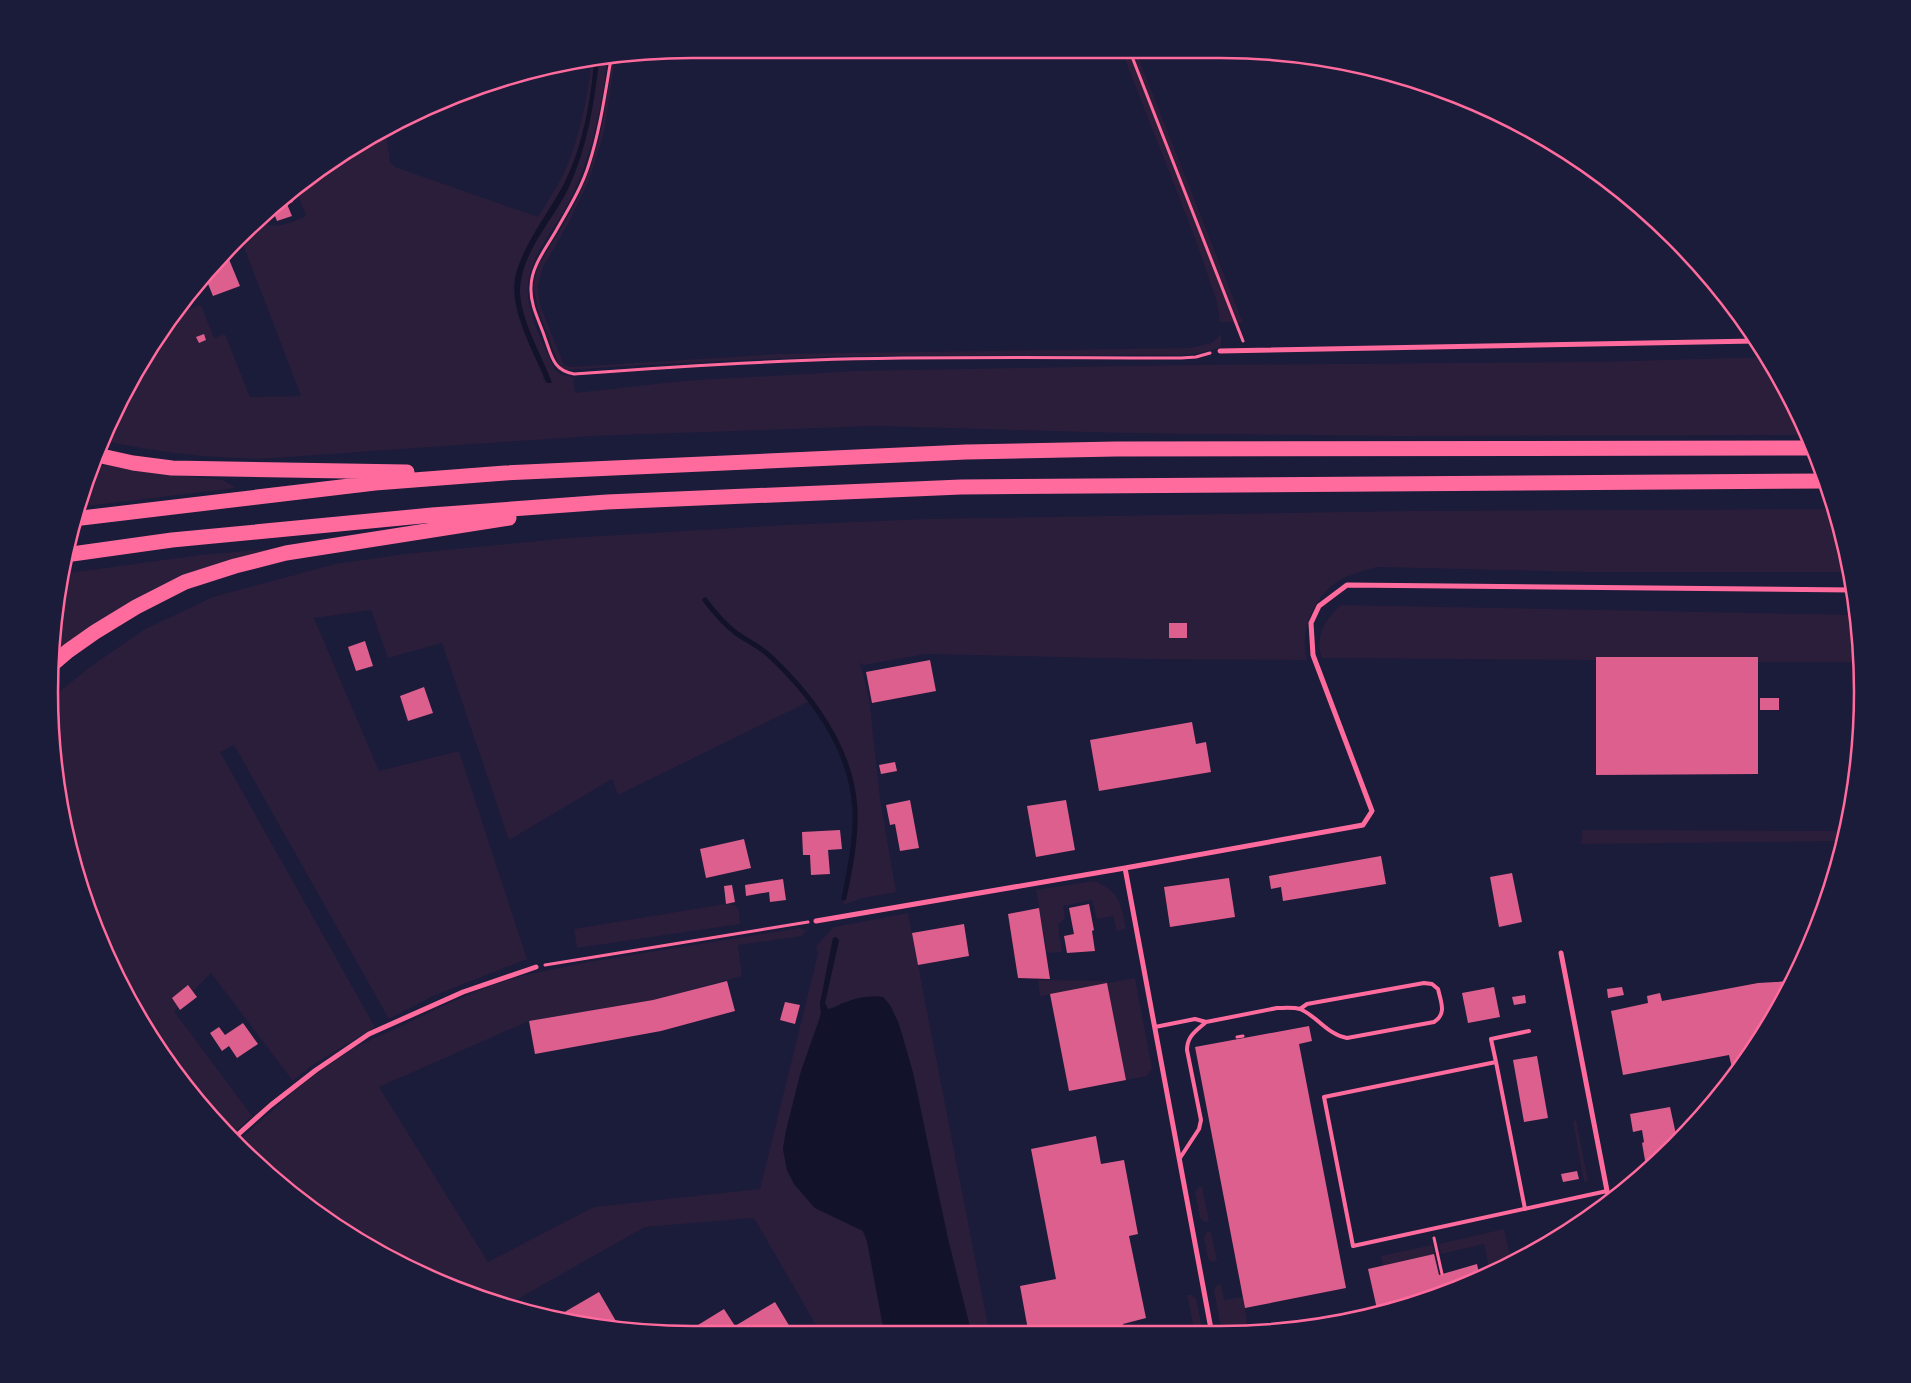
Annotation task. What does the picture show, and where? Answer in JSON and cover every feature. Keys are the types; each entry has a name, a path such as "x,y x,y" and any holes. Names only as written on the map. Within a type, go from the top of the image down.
{"highway":[{"path":"82,518 375,483 505,473 1004,451 1116,449 1805,448"},
{"path":"103,456 172,468 211,470 505,473"},
{"path":"73,553 172,540 432,514 607,502 961,487 1818,482"},
{"path":"59,658 95,632 136,607 185,582 235,566 286,553 607,502"}],"street":[{"path":"1220,351 1748,341"},
{"path":"816,921 1362,825 1372,811 1313,655 1311,623 1319,606 1347,585 1845,590"},
{"path":"1125,868 1210,1326"},
{"path":"1561,953 1607,1191"},
{"path":"238,1135 271,1105 316,1070 370,1034 463,992 536,967"}],"lane":[{"path":"1155,1027 1195,1020 1206,1022 1277,1008 1300,1009 1338,1036 1347,1038 1434,1022 1440,1018 1443,1011 1438,989 1432,984 1424,983 1307,1004 1300,1009"},
{"path":"1180,1158 1199,1129 1201,1120 1187,1042 1190,1036 1206,1022"},
{"path":"1525,1209 1491,1039 1529,1032"},
{"path":"1496,1062 1324,1097 1353,1246 1607,1191"}],"path":[{"path":"1132,58 1246,350"},
{"path":"610,63 589,165 572,203 538,261 531,287 532,305 558,369 563,372 574,374 815,360 1181,358 1196,357 1220,351"},
{"path":"536,967 816,921"},
{"path":"1237,1037 1243,1036"},
{"path":"1432,1229 1442,1274"}],"shaded area":[{"path":"1125,58 1139,58 1243,323 1220,322 1217,302 1195,238"},
{"path":"614,62 604,132 590,178 568,224 542,269 538,287 540,305 564,365 571,367 779,354 1190,348 1212,343 1221,334 1221,345 1219,348 1199,353 1181,355 840,356 566,370 558,363 538,309 533,286 538,265 582,189 594,158 608,93 612,63"},
{"path":"607,63 599,115 584,168 569,202 533,264 528,287 528,297 533,318 555,370 562,375 573,377 575,393 682,381 856,371 1186,365 1596,362 1758,357 1788,411 1799,435 1394,436 1124,433 874,426 591,436 258,459 180,454 109,441 142,374 164,339 186,310 201,305 214,338 225,334 250,397 301,396 243,243 264,223 278,225 306,216 298,195 339,164 374,142 387,135 390,162 395,167 538,217 566,169 585,107 591,66 594,66 582,137 572,167 528,245 514,283 514,295 519,319 544,377 542,378 547,383 551,382 524,315 520,293 521,278 531,251 562,200 575,172 589,125 599,65"},
{"path":"599,65 589,125 581,156 569,187 531,251 521,278 521,304 552,383 547,383 520,320 515,294 515,282 522,257 560,191 572,166 585,122 594,66"},
{"path":"100,464 135,471 223,480 236,488 85,506"},
{"path":"1826,509 1842,572 1586,572 1377,567 1339,581 1326,591 1319,600 1306,628 1305,649 1307,660 1144,659 926,654 863,665 860,662 869,698 880,798 896,892 863,898 843,905 853,845 854,806 851,786 840,746 810,701 618,795 612,779 509,840 442,643 388,658 371,610 314,618 379,771 459,751 527,959 433,996 389,1019 234,745 220,752 375,1027 311,1066 293,1081 211,973 174,1011 252,1116 235,1132 189,1077 164,1044 142,1009 106,934 79,856 63,774 58,693 90,667 145,629 213,597 335,564 405,554 568,538 785,525 926,519 1408,511"},
{"path":"279,548 185,574 116,610 59,650 69,573 201,555"},
{"path":"1341,605 1849,615 1853,662 1758,662 1758,657 1596,658 1596,660 1322,658 1319,643 1320,636 1330,617"},
{"path":"1582,830 1837,831 1835,841 1581,844"},
{"path":"1094,881 1109,889 1118,899 1126,929 1117,931 1113,916 1097,919 1092,900 1063,906 1065,918 1058,925 1062,952 1047,953 1036,890"},
{"path":"725,904 735,905 739,911 740,924 577,948 574,929"},
{"path":"908,913 988,1326 970,1326 930,1156 910,1060 890,1005 844,1003 828,1009 825,1003 839,940 836,937 833,938 820,1004 821,1013 801,1072 783,1149 787,1170 794,1184 815,1208 863,1231 867,1241 883,1326 817,1326 754,1218 645,1227 515,1300 449,1277 374,1241 339,1219 306,1194 273,1168 241,1138 293,1092 354,1048 492,985 525,975 588,962 800,928 806,931 802,936 738,945 742,976 653,1000 529,1021 379,1087 488,1262 594,1207 760,1189 818,954 816,946 834,927"},
{"path":"836,937 839,940 825,1003 828,1009 858,998 883,997 890,1005 899,1024 913,1073 948,1240 970,1326 883,1326 867,1241 863,1231 815,1208 794,1184 787,1170 783,1149 786,1131 801,1071 821,1013 820,1004 833,938"},
{"path":"1135,978 1152,1068 1147,1076 1126,1080 1107,984 1040,996 1038,980 1107,981 1108,983"},
{"path":"1576,1120 1588,1181 1584,1182 1573,1121"},
{"path":"1202,1186 1209,1221 1205,1222 1200,1218 1195,1192"},
{"path":"1504,1229 1510,1255 1489,1265 1484,1244 1441,1254 1439,1244"},
{"path":"1211,1231 1217,1261 1213,1262 1208,1259 1204,1237 1207,1232"},
{"path":"1432,1245 1434,1254 1383,1266 1381,1256"},
{"path":"1221,1284 1224,1300 1243,1297 1247,1325 1220,1326 1214,1290 1217,1285"},
{"path":"1187,1295 1196,1298 1201,1326 1193,1326"}],"building":[{"path":"292,200 293,202 287,204 292,216 277,221 274,214"},
{"path":"229,258 240,286 213,296 207,283"},
{"path":"204,334 206,340 199,343 196,337"},
{"path":"1169,623 1187,623 1187,638 1169,638"},
{"path":"365,641 373,666 356,671 348,647"},
{"path":"1596,657 1758,657 1758,774 1596,775"},
{"path":"930,660 936,691 872,703 866,672"},
{"path":"424,687 433,713 408,721 400,696"},
{"path":"1760,698 1779,698 1779,710 1760,710"},
{"path":"1192,722 1196,744 1206,742 1211,772 1099,791 1090,740"},
{"path":"895,762 897,771 881,774 879,765"},
{"path":"910,800 919,848 900,851 895,824 890,825 886,805"},
{"path":"1066,800 1075,850 1036,857 1027,806"},
{"path":"840,830 842,849 828,850 830,874 811,875 810,855 803,855 802,832"},
{"path":"744,839 751,868 706,878 700,849"},
{"path":"1381,856 1386,884 1283,901 1281,887 1271,889 1269,876"},
{"path":"1512,873 1522,922 1499,927 1490,877"},
{"path":"1229,878 1235,917 1170,927 1164,887"},
{"path":"783,879 786,900 770,902 769,892 746,896 745,885"},
{"path":"732,885 735,902 726,904 724,886"},
{"path":"1089,904 1094,930 1092,931 1095,951 1067,953 1064,936 1074,934 1069,908"},
{"path":"1039,908 1050,979 1018,978 1008,914"},
{"path":"964,924 969,956 918,965 912,933"},
{"path":"727,981 735,1011 661,1031 535,1054 529,1021 653,1000"},
{"path":"1783,982 1769,1009 1731,1065 1729,1055 1623,1075 1611,1011 1648,1003 1647,996 1660,993 1662,1001 1758,983"},
{"path":"1107,983 1126,1080 1069,1091 1050,994"},
{"path":"188,985 197,997 180,1010 172,998"},
{"path":"1494,987 1500,1017 1468,1023 1462,993"},
{"path":"1622,987 1624,995 1608,998 1607,989"},
{"path":"1525,995 1526,1003 1514,1005 1512,997"},
{"path":"785,1002 800,1005 795,1024 780,1020"},
{"path":"243,1023 258,1044 237,1058 229,1046 222,1051 210,1033 219,1027 225,1035"},
{"path":"1309,1026 1312,1041 1299,1044 1346,1288 1245,1308 1195,1047"},
{"path":"1537,1056 1548,1118 1524,1122 1513,1060"},
{"path":"1670,1107 1675,1132 1645,1161 1642,1130 1633,1132 1630,1114"},
{"path":"1096,1136 1101,1164 1124,1160 1138,1234 1129,1236 1146,1318 1123,1324 1123,1326 1027,1326 1020,1286 1056,1279 1031,1149"},
{"path":"1577,1171 1579,1179 1563,1182 1561,1174"},
{"path":"1434,1254 1439,1275 1477,1264 1478,1270 1423,1292 1376,1306 1368,1269"},
{"path":"599,1292 616,1321 609,1320 564,1312"},
{"path":"775,1302 789,1326 735,1326"},
{"path":"724,1309 735,1326 696,1326"}],"waterway":[{"path":"705,600 727,626 767,653 787,673 815,707 828,726 838,746 847,766 855,810 854,843 844,898"}]}
